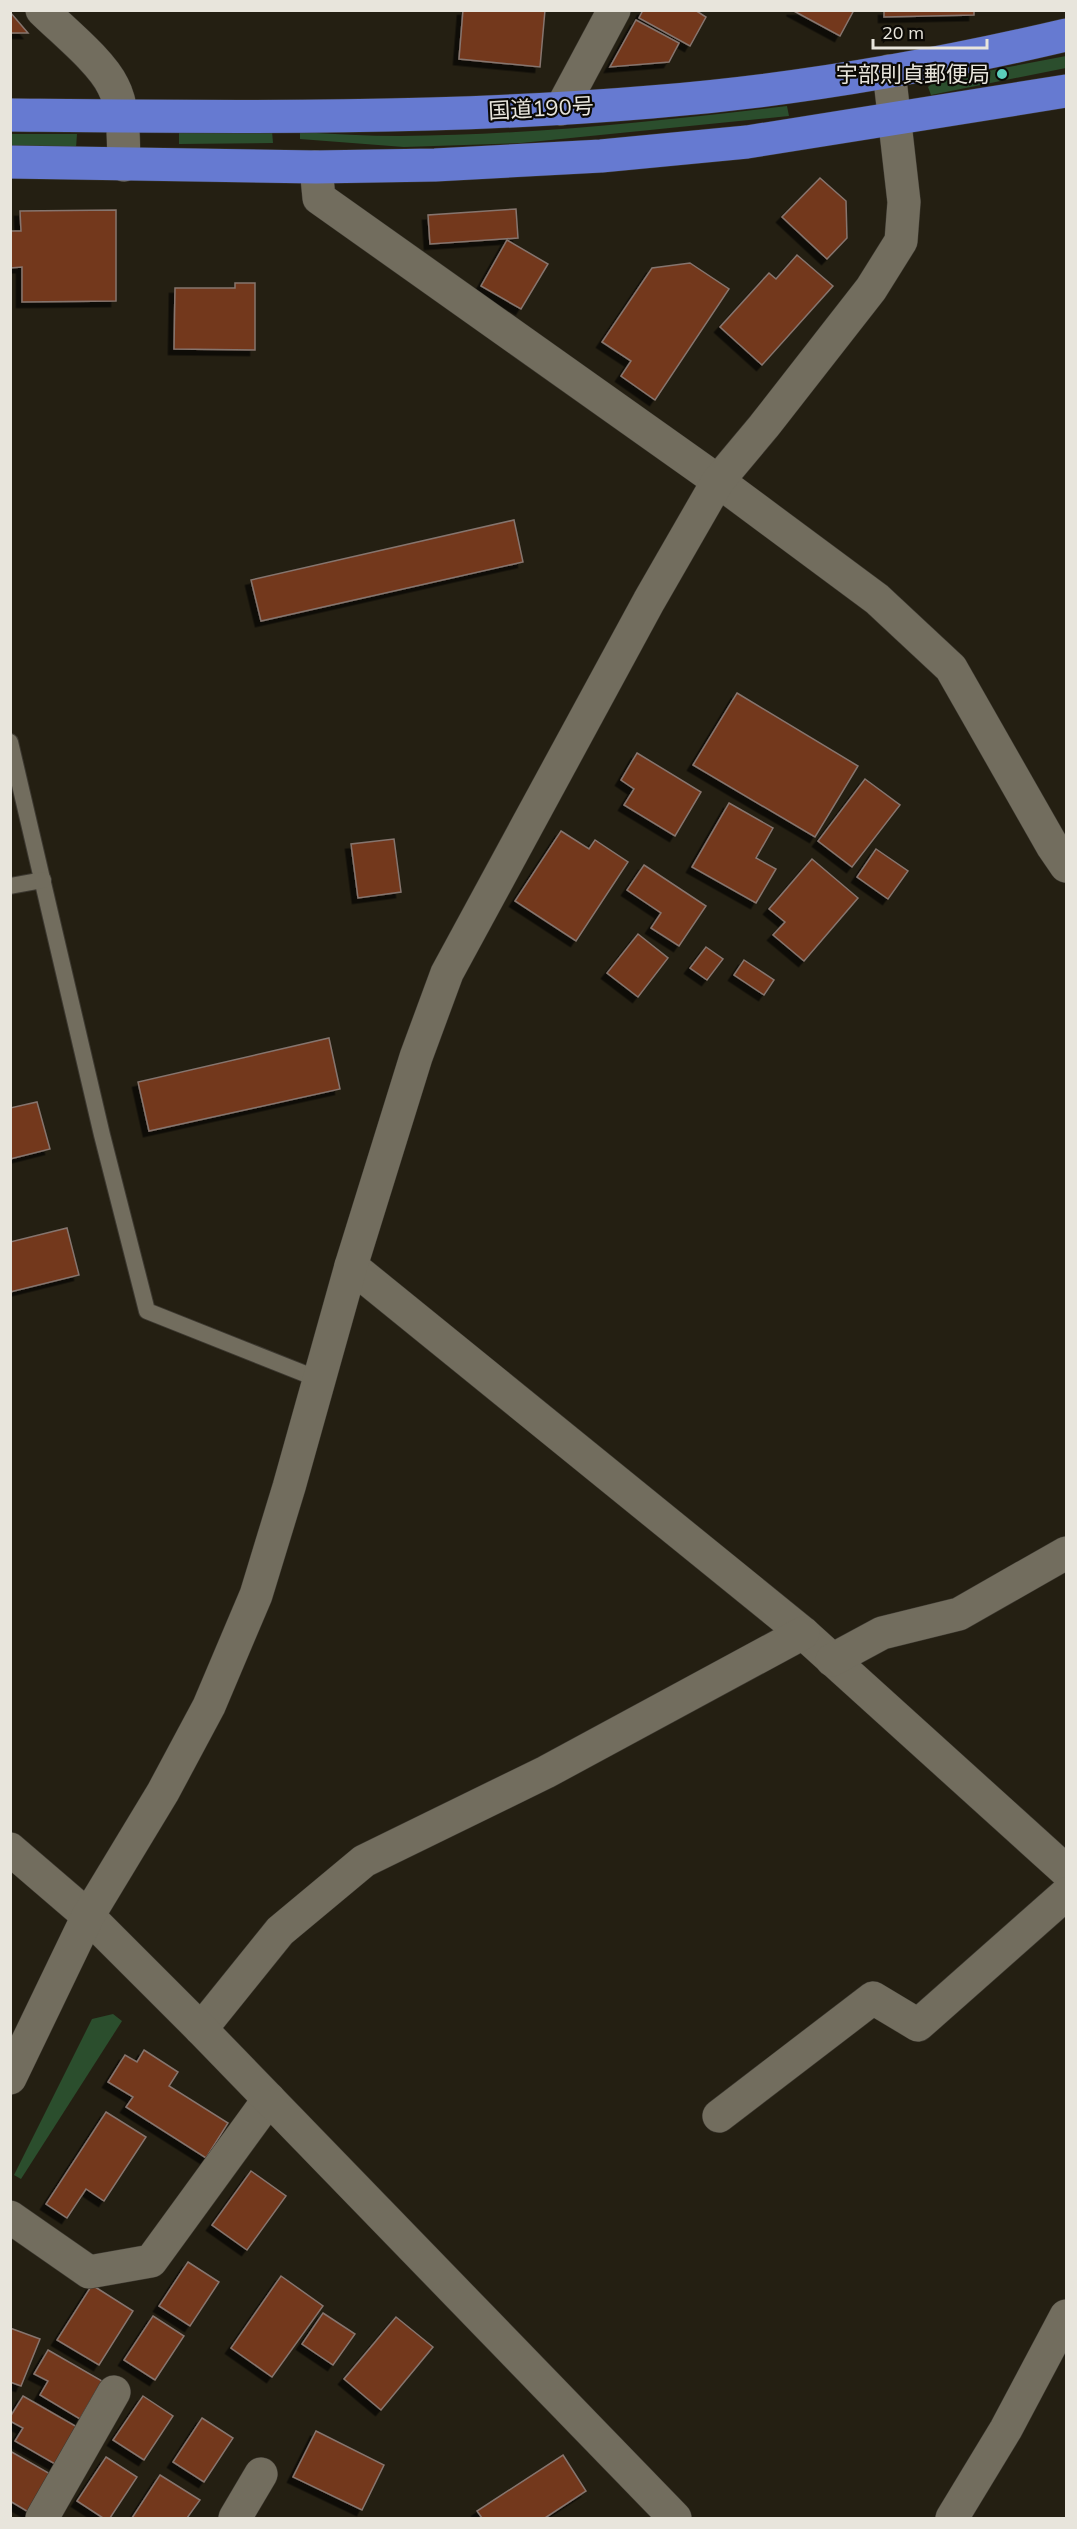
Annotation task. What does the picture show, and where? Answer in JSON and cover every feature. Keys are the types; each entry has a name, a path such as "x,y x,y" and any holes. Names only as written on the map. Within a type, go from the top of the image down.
{"highway":[{"name":"国道190号","path":"10,115 363,115 561,108 663,101 889,71 1066,35"},
{"path":"10,162 316,167 435,165 601,156 747,142 1066,92"}],"street":[{"path":"42,10 95,63 114,86 122,116 124,165"},
{"path":"561,108 614,10"},
{"path":"10,2078 88,1916 163,1792 213,1696 256,1595 351,1266 416,1057 447,972 649,601 718,482 871,289 902,241 904,202 889,71"},
{"path":"316,167 319,198 718,482 877,599 951,668 1066,866"},
{"path":"351,1266 803,1633 1066,1871"},
{"path":"832,1659 882,1633 959,1614 1066,1553"},
{"path":"201,2029 280,1931 364,1861 546,1772 803,1633"},
{"path":"10,1849 88,1916 201,2029 675,2518"},
{"path":"719,2116 873,1998 918,2025 1066,1894"},
{"path":"10,2217 89,2272 151,2261 269,2099"},
{"path":"952,2518 1006,2429 1066,2316"},
{"path":"42,2518 114,2392"},
{"path":"235,2518 261,2474"}],"lane":[{"path":"10,742 102,1135 147,1311 318,1379"},
{"path":"10,886 43,880"}],"green space":[{"name":"宇部則貞郵便局","path":"1066,56 1066,68 931,95 928,87 935,81"},
{"path":"787,106 789,116 521,143 404,147 300,139 300,132 400,136 546,130"},
{"path":"272,131 273,143 179,144 179,132"},
{"path":"11,134 77,134 76,148 11,147"},
{"path":"113,2014 122,2021 21,2179 14,2175 92,2019"}],"building":[{"path":"463,10 545,10 540,67 459,59"},
{"path":"643,10 695,10 706,17 690,46 639,18"},
{"path":"792,10 854,10 840,36"},
{"path":"884,10 974,10 974,15 884,17"},
{"path":"10,12 28,33 10,33"},
{"path":"636,20 679,43 669,62 610,67"},
{"path":"820,178 846,201 847,238 827,259 782,217"},
{"path":"516,209 518,238 430,244 428,215"},
{"path":"116,210 116,301 22,302 22,267 10,268 10,231 21,231 20,211"},
{"path":"507,240 548,264 521,309 481,286"},
{"path":"797,255 833,286 762,365 720,327 769,273 776,279"},
{"path":"690,263 729,289 655,400 621,376 631,361 602,342 652,268"},
{"path":"235,283 255,283 255,350 174,349 175,288 235,288"},
{"path":"514,520 523,562 261,621 251,580"},
{"path":"737,693 858,766 815,837 693,765"},
{"path":"637,753 701,792 675,836 624,805 634,789 621,780"},
{"path":"865,779 900,805 852,867 818,841"},
{"path":"729,803 773,828 756,858 776,869 756,903 692,867"},
{"path":"561,831 589,849 595,840 628,862 576,941 515,901"},
{"path":"394,839 401,892 358,898 351,844"},
{"path":"876,849 908,871 888,899 857,877"},
{"path":"812,859 858,898 804,961 773,935 785,922 769,909"},
{"path":"644,865 706,906 679,946 651,928 661,913 627,890"},
{"path":"638,934 668,958 638,997 607,973"},
{"path":"706,947 723,959 707,980 690,968"},
{"path":"744,960 774,980 764,995 734,975"},
{"path":"329,1038 340,1089 149,1131 138,1082"},
{"path":"37,1102 50,1149 10,1159 10,1108"},
{"path":"67,1228 79,1275 10,1292 10,1242"},
{"path":"144,2050 178,2072 169,2086 228,2123 206,2158 126,2107 133,2097 108,2082 125,2055 137,2062"},
{"path":"106,2112 146,2137 104,2201 86,2189 67,2218 46,2204"},
{"path":"251,2171 286,2196 247,2250 212,2225"},
{"path":"188,2262 219,2282 190,2326 159,2306"},
{"path":"281,2276 323,2306 272,2377 231,2348"},
{"path":"92,2285 133,2311 99,2365 57,2340"},
{"path":"323,2313 355,2334 333,2365 302,2344"},
{"path":"153,2316 184,2336 155,2380 124,2360"},
{"path":"396,2317 433,2347 381,2410 344,2379"},
{"path":"10,2328 40,2339 21,2386 10,2382"},
{"path":"48,2350 102,2381 80,2419 40,2395 48,2381 34,2374"},
{"path":"23,2396 77,2427 55,2464 15,2441 23,2428 10,2421 10,2417"},
{"path":"143,2396 173,2416 144,2460 113,2440"},
{"path":"202,2418 233,2438 204,2482 173,2462"},
{"path":"316,2431 384,2465 362,2510 293,2477"},
{"path":"10,2451 52,2475 30,2513 10,2501"},
{"path":"563,2455 586,2491 545,2518 482,2518 477,2511"},
{"path":"106,2457 137,2477 110,2518 103,2518 77,2501"},
{"path":"160,2475 200,2500 187,2518 132,2518"}],"place":[{"name":"宇部則貞郵便局","path":"1002,74"}]}
